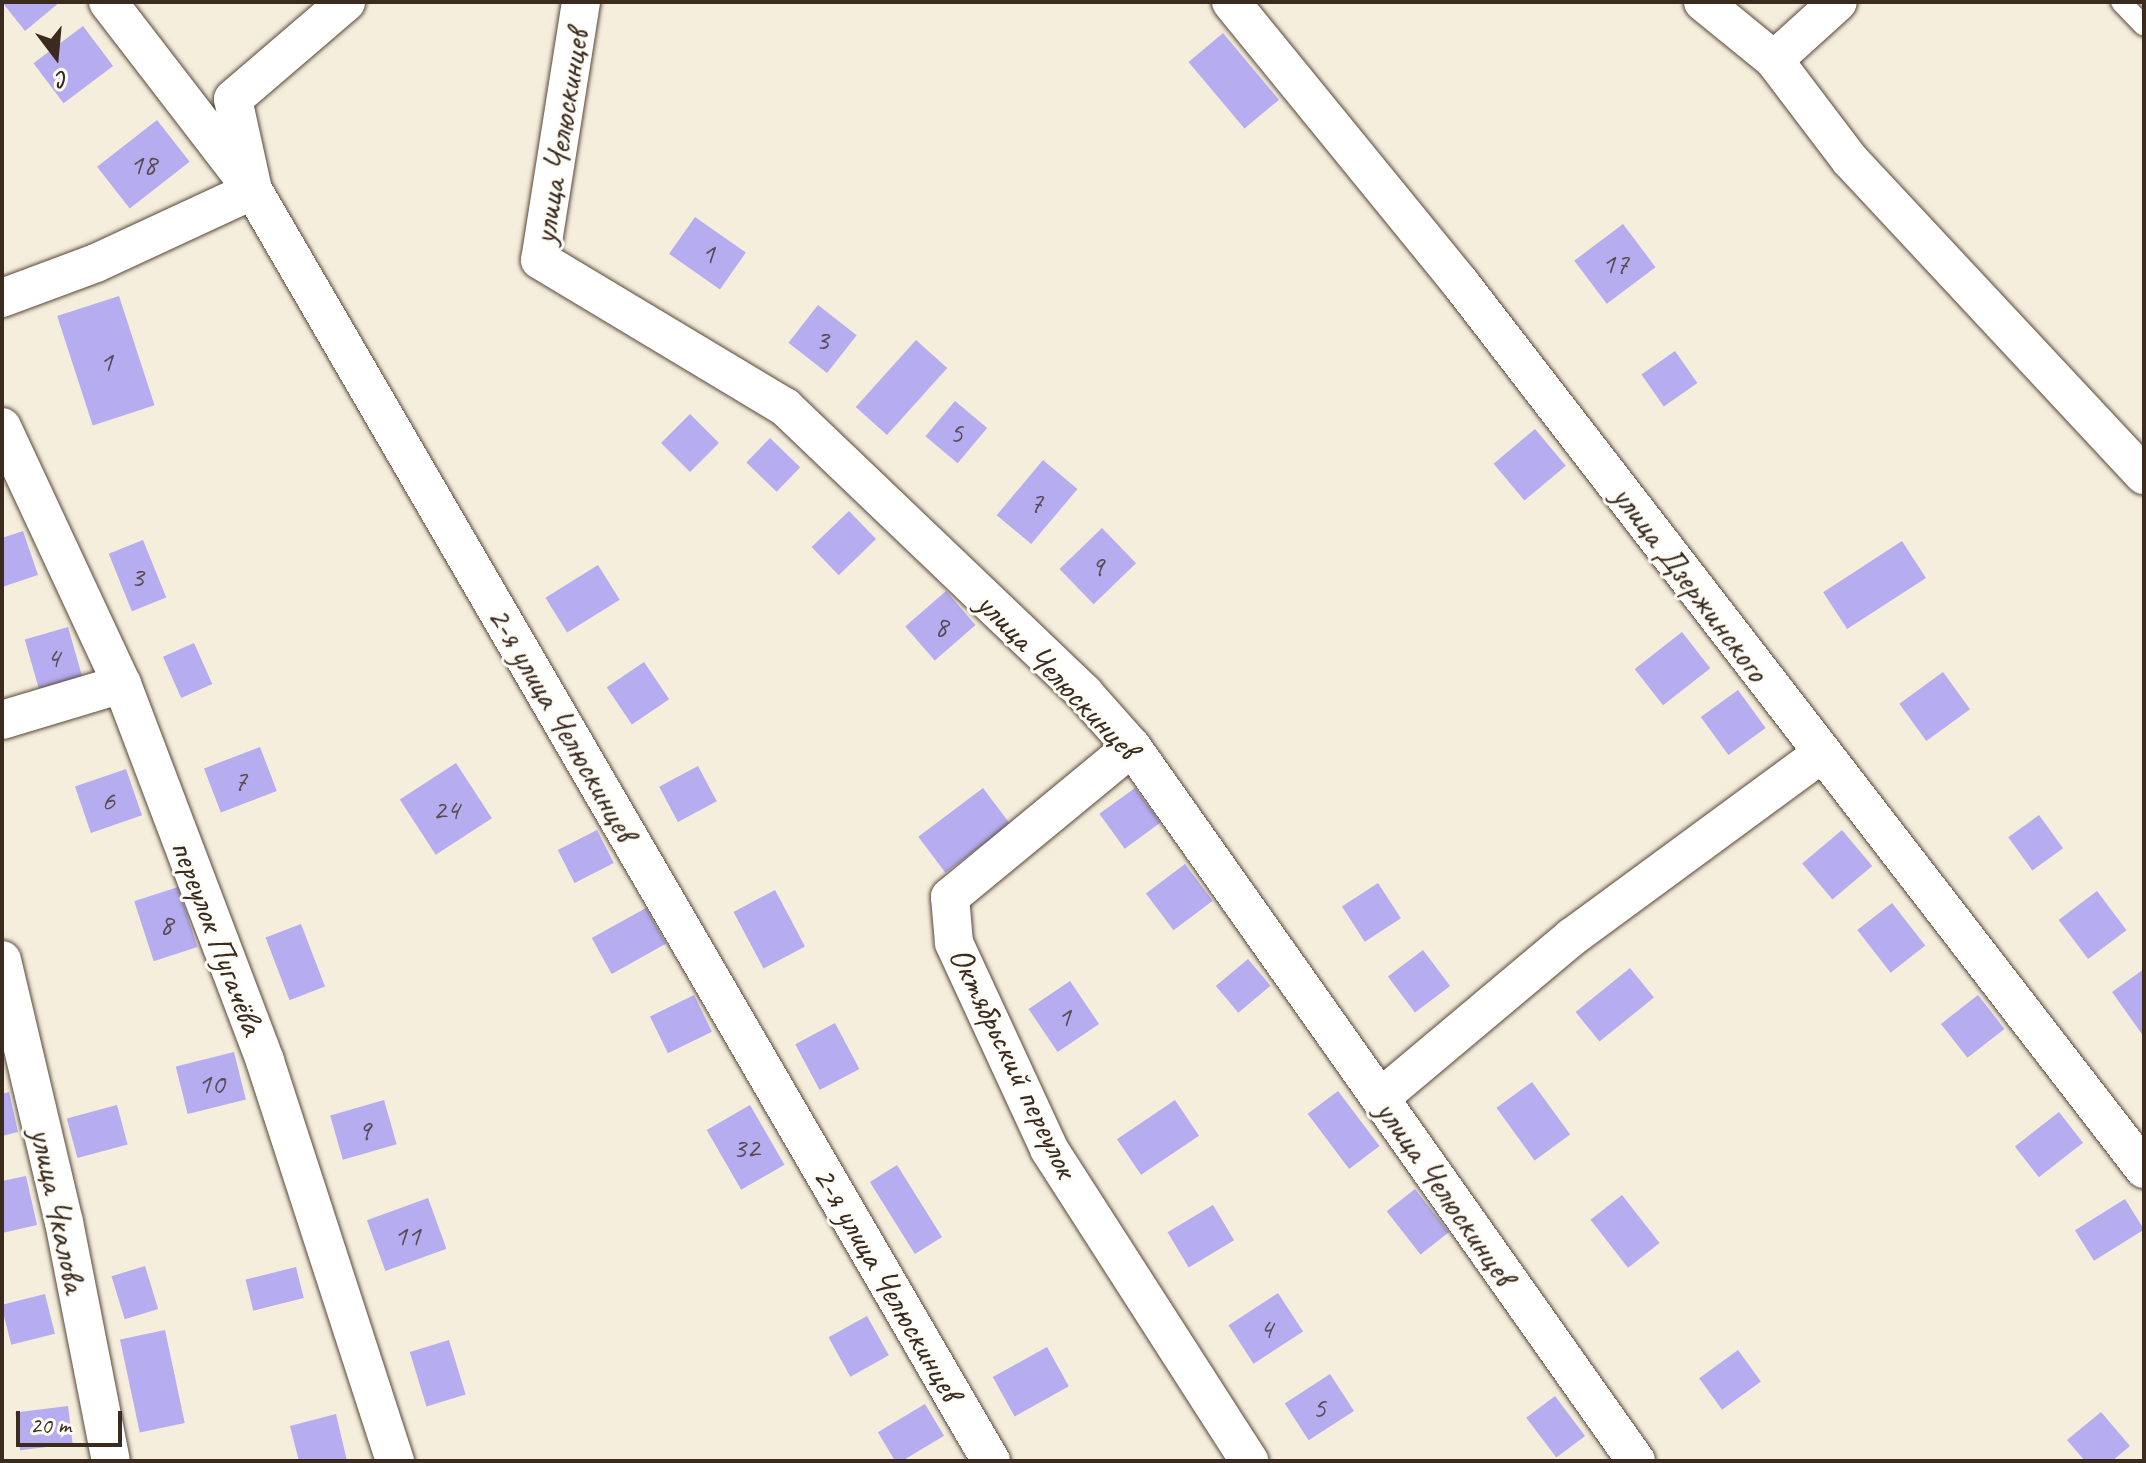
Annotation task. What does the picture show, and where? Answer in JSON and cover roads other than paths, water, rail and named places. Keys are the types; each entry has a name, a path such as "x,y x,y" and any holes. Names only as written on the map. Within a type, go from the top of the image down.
{"street":[{"name":"2-я улица Челюскинцев","path":"108,2 253,190 991,1461"},
{"path":"2,298 96,263 253,190 233,99 346,2"},
{"name":"улица Челюскинцев","path":"581,2 540,260 785,407 1084,693 1132,747 1636,1461"},
{"name":"улица Дзержинского","path":"1231,2 1461,284 2144,1169"},
{"path":"1703,2 1774,60 1850,160 2144,475"},
{"path":"1774,60 1838,2"},
{"name":"переулок Пугачёва","path":"2,427 122,684 265,1061 395,1461"},
{"path":"2,720 122,684"},
{"name":"Октябрьский переулок","path":"1132,747 950,897 954,943 1049,1149 1249,1461"},
{"path":"1380,1098 1572,937 1821,754"},
{"name":"улица Чкалова","path":"2,960 64,1222 111,1461"}],"lane":[{"path":"2121,2 2144,26"}]}
